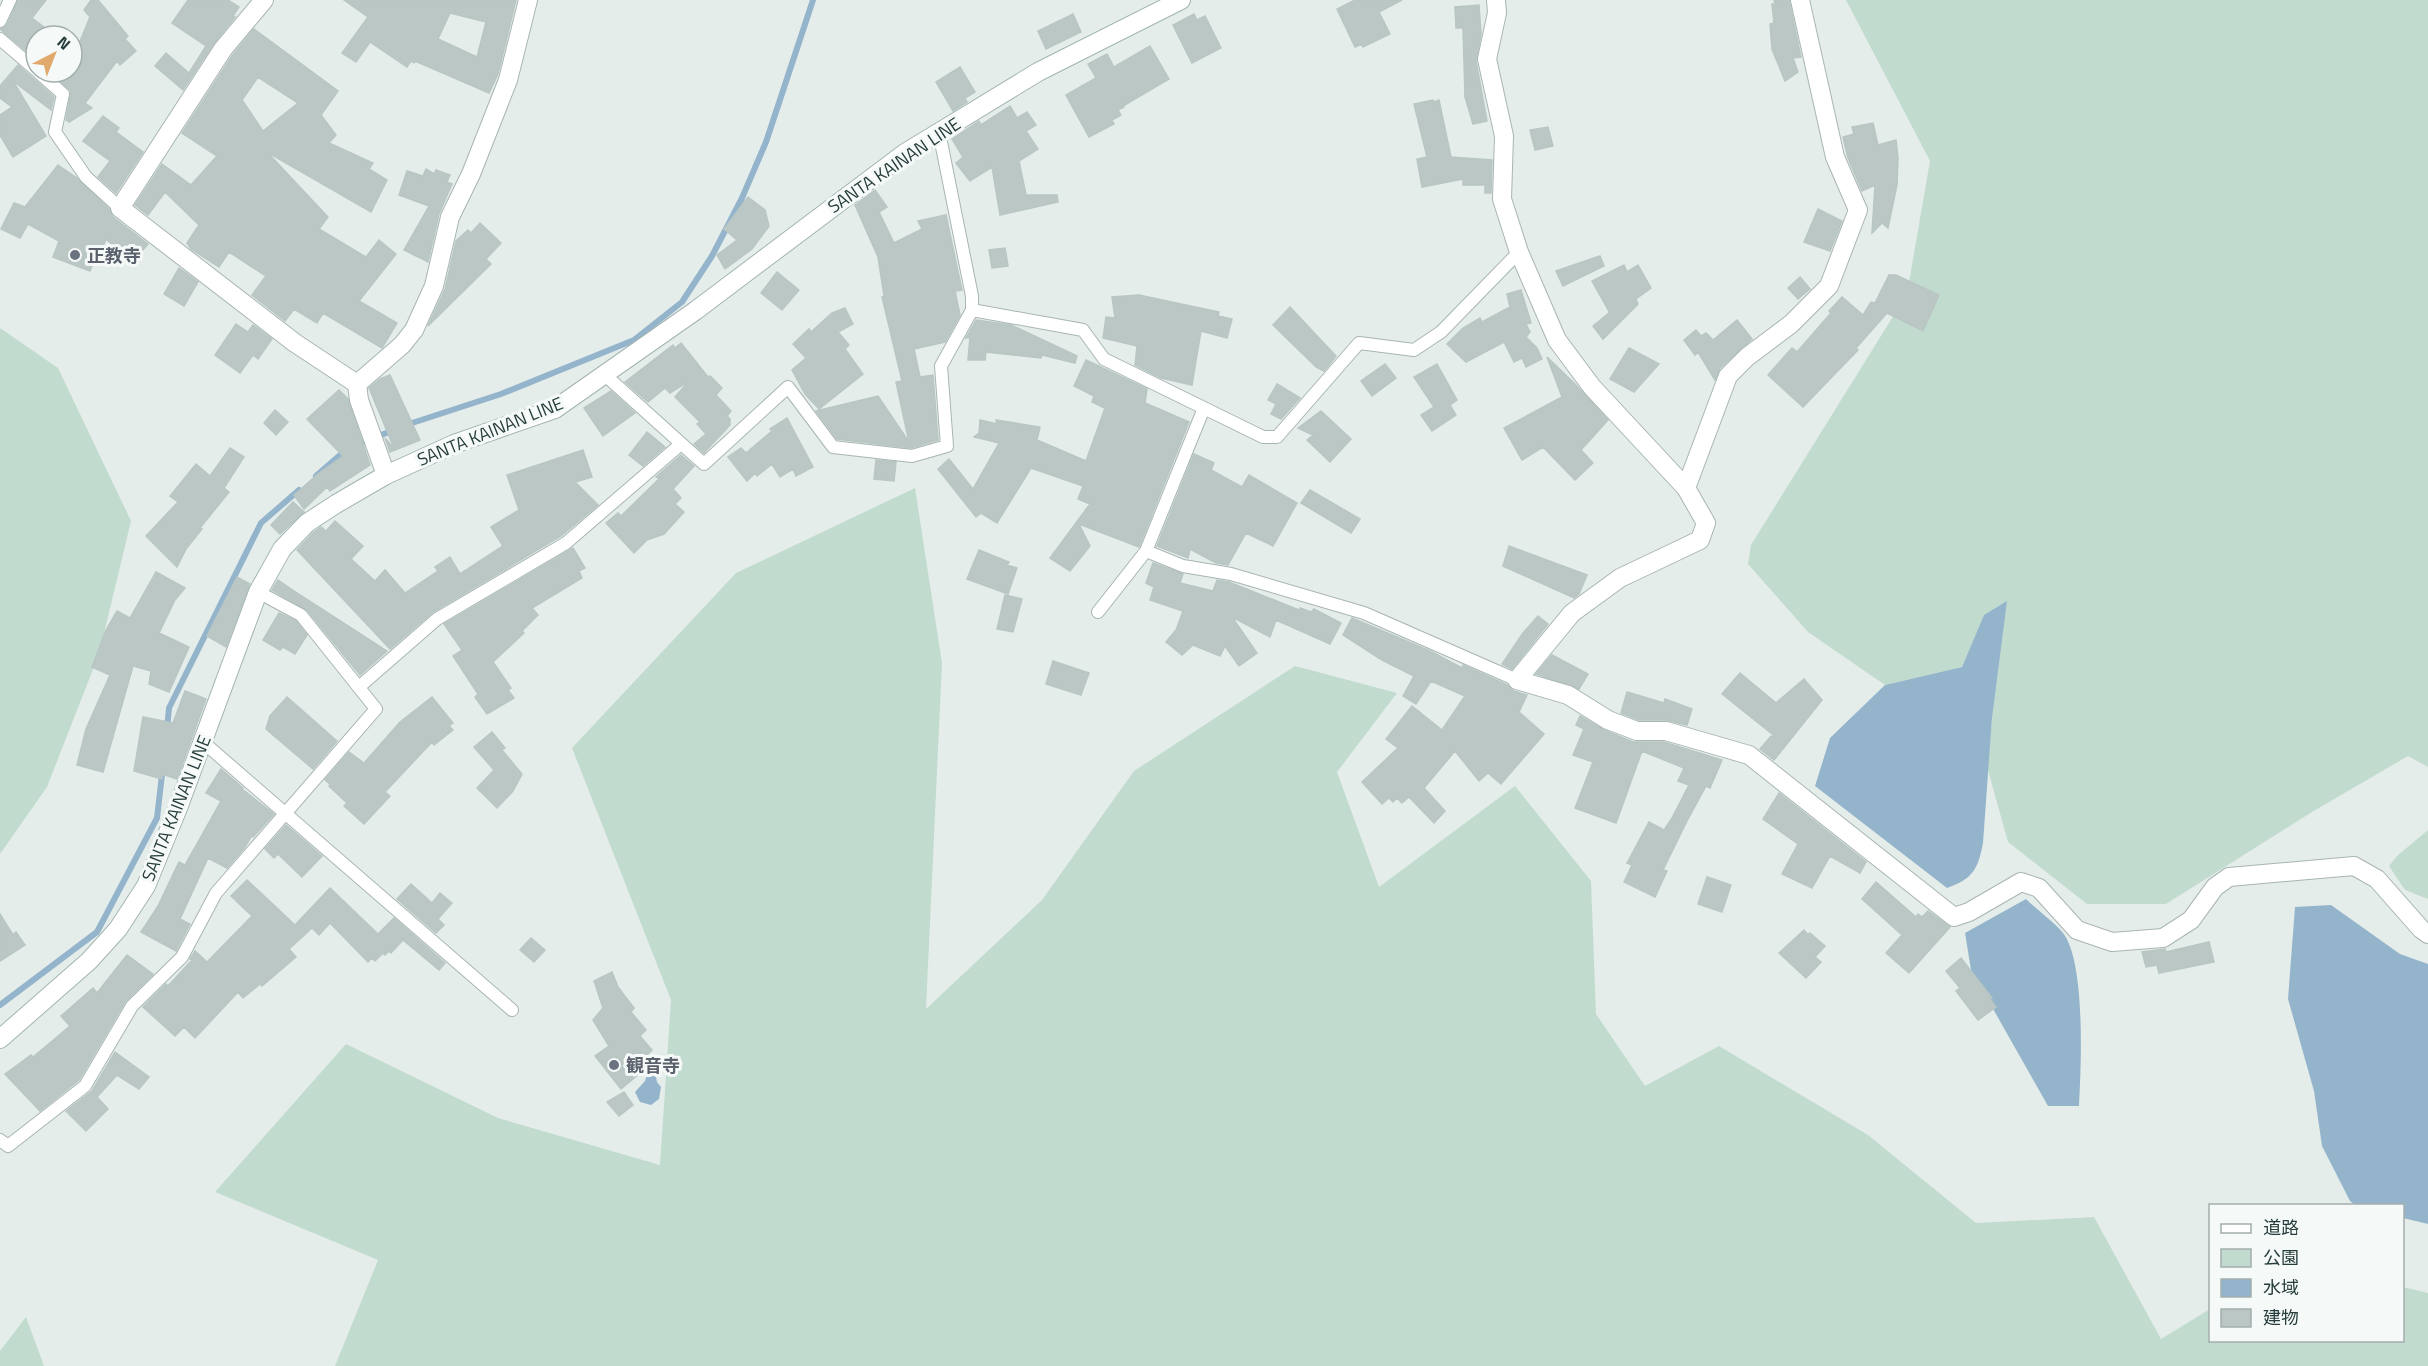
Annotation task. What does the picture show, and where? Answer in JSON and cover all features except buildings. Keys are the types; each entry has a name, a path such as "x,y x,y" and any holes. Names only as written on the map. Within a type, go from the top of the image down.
{"street":[{"path":"264,0 223,49 120,208 295,343 357,384 359,400 386,475"},
{"path":"357,384 414,330 430,295 450,217 471,174 508,80 528,0"},
{"name":"SANTA KAINAN LINE","path":"0,1039 65,984 118,929 146,886 203,742 258,592 282,549 307,523 386,475 454,444 555,409 605,375 896,160 1038,72 1181,0"},
{"path":"1496,0 1497,13 1487,59 1504,136 1502,199 1519,252 1557,340 1592,387 1686,488 1706,522 1700,540 1620,578 1572,613 1517,680 1568,695 1608,720 1637,731 1666,731 1749,755 1954,917 1969,912 2021,882 2039,888 2077,930 2112,942 2163,938 2191,920 2215,887 2229,877 2354,866 2377,879 2428,934"},
{"path":"1686,488 1728,376 1747,357 1791,324 1829,286 1858,210 1835,157 1800,0"}],"lane":[{"path":"0,21 10,0"},
{"path":"0,39 24,60"},
{"path":"52,84 63,94 55,132 86,177 120,208"},
{"path":"605,375 704,465 788,387 833,447 912,456 947,446 941,366 972,310 972,296 939,132"},
{"path":"972,310 1083,330 1104,359 1263,437 1277,437 1359,343 1414,350 1441,332 1519,252"},
{"path":"1098,612 1146,551 1204,408"},
{"path":"359,687 437,619 566,543 681,444"},
{"path":"1146,551 1183,567 1231,574 1364,613 1517,680"},
{"path":"0,1140 8,1146 85,1086 132,1006 182,957 216,893 376,709 301,615 258,592"},
{"path":"203,742 512,1010"}],"green space":[{"path":"1846,0 2428,0 2428,767 2408,756 2312,812 2166,904 2087,904 2008,842 1988,770 1992,718 1984,616 1962,667 1885,685 1808,632 1748,564 1751,545 1907,294 1930,161"},
{"path":"0,328 58,368 131,521 99,654 47,787 0,854"},
{"path":"915,488 942,663 926,1009 1042,900 1134,771 1295,666 1397,693 1337,772 1379,887 1515,786 1591,881 1596,1014 1645,1086 1719,1046 1868,1135 1976,1223 2094,1217 2161,1339 2209,1310 2209,1342 2404,1342 2404,1287 2428,1293 2428,1366 335,1366 378,1260 215,1192 346,1044 498,1118 660,1165 671,1000 572,748 736,573"},
{"path":"2428,830 2428,899 2405,890 2389,866 2397,856"},
{"path":"26,1317 44,1366 0,1366 0,1351"}],"water":[{"path":"2007,601 1992,718 1983,843 1973,872 1963,881 1947,888 1815,786 1830,738 1885,685 1962,667 1984,615"},
{"path":"2026,899 2055,924 2070,947 2079,991 2081,1067 2079,1106 2048,1106 1971,970 1965,933"},
{"path":"2331,905 2400,954 2428,964 2428,1224 2404,1218 2404,1204 2354,1204 2350,1201 2322,1146 2314,1091 2288,999 2295,907"},
{"path":"649,1069 655,1071 657,1082 661,1087 659,1099 651,1105 640,1102 635,1092 645,1081"}],"waterway":[{"path":"406,425 501,394 634,340 682,302 712,256 742,198 766,142 813,0"},
{"path":"356,445 394,430"},
{"path":"316,476 347,449"},
{"path":"167,729 169,708 261,523 299,490"},
{"path":"0,1005 97,932 157,818 163,766"}],"place":[{"name":"正教寺","path":"75,255"},
{"name":"観音寺","path":"614,1065"}]}
